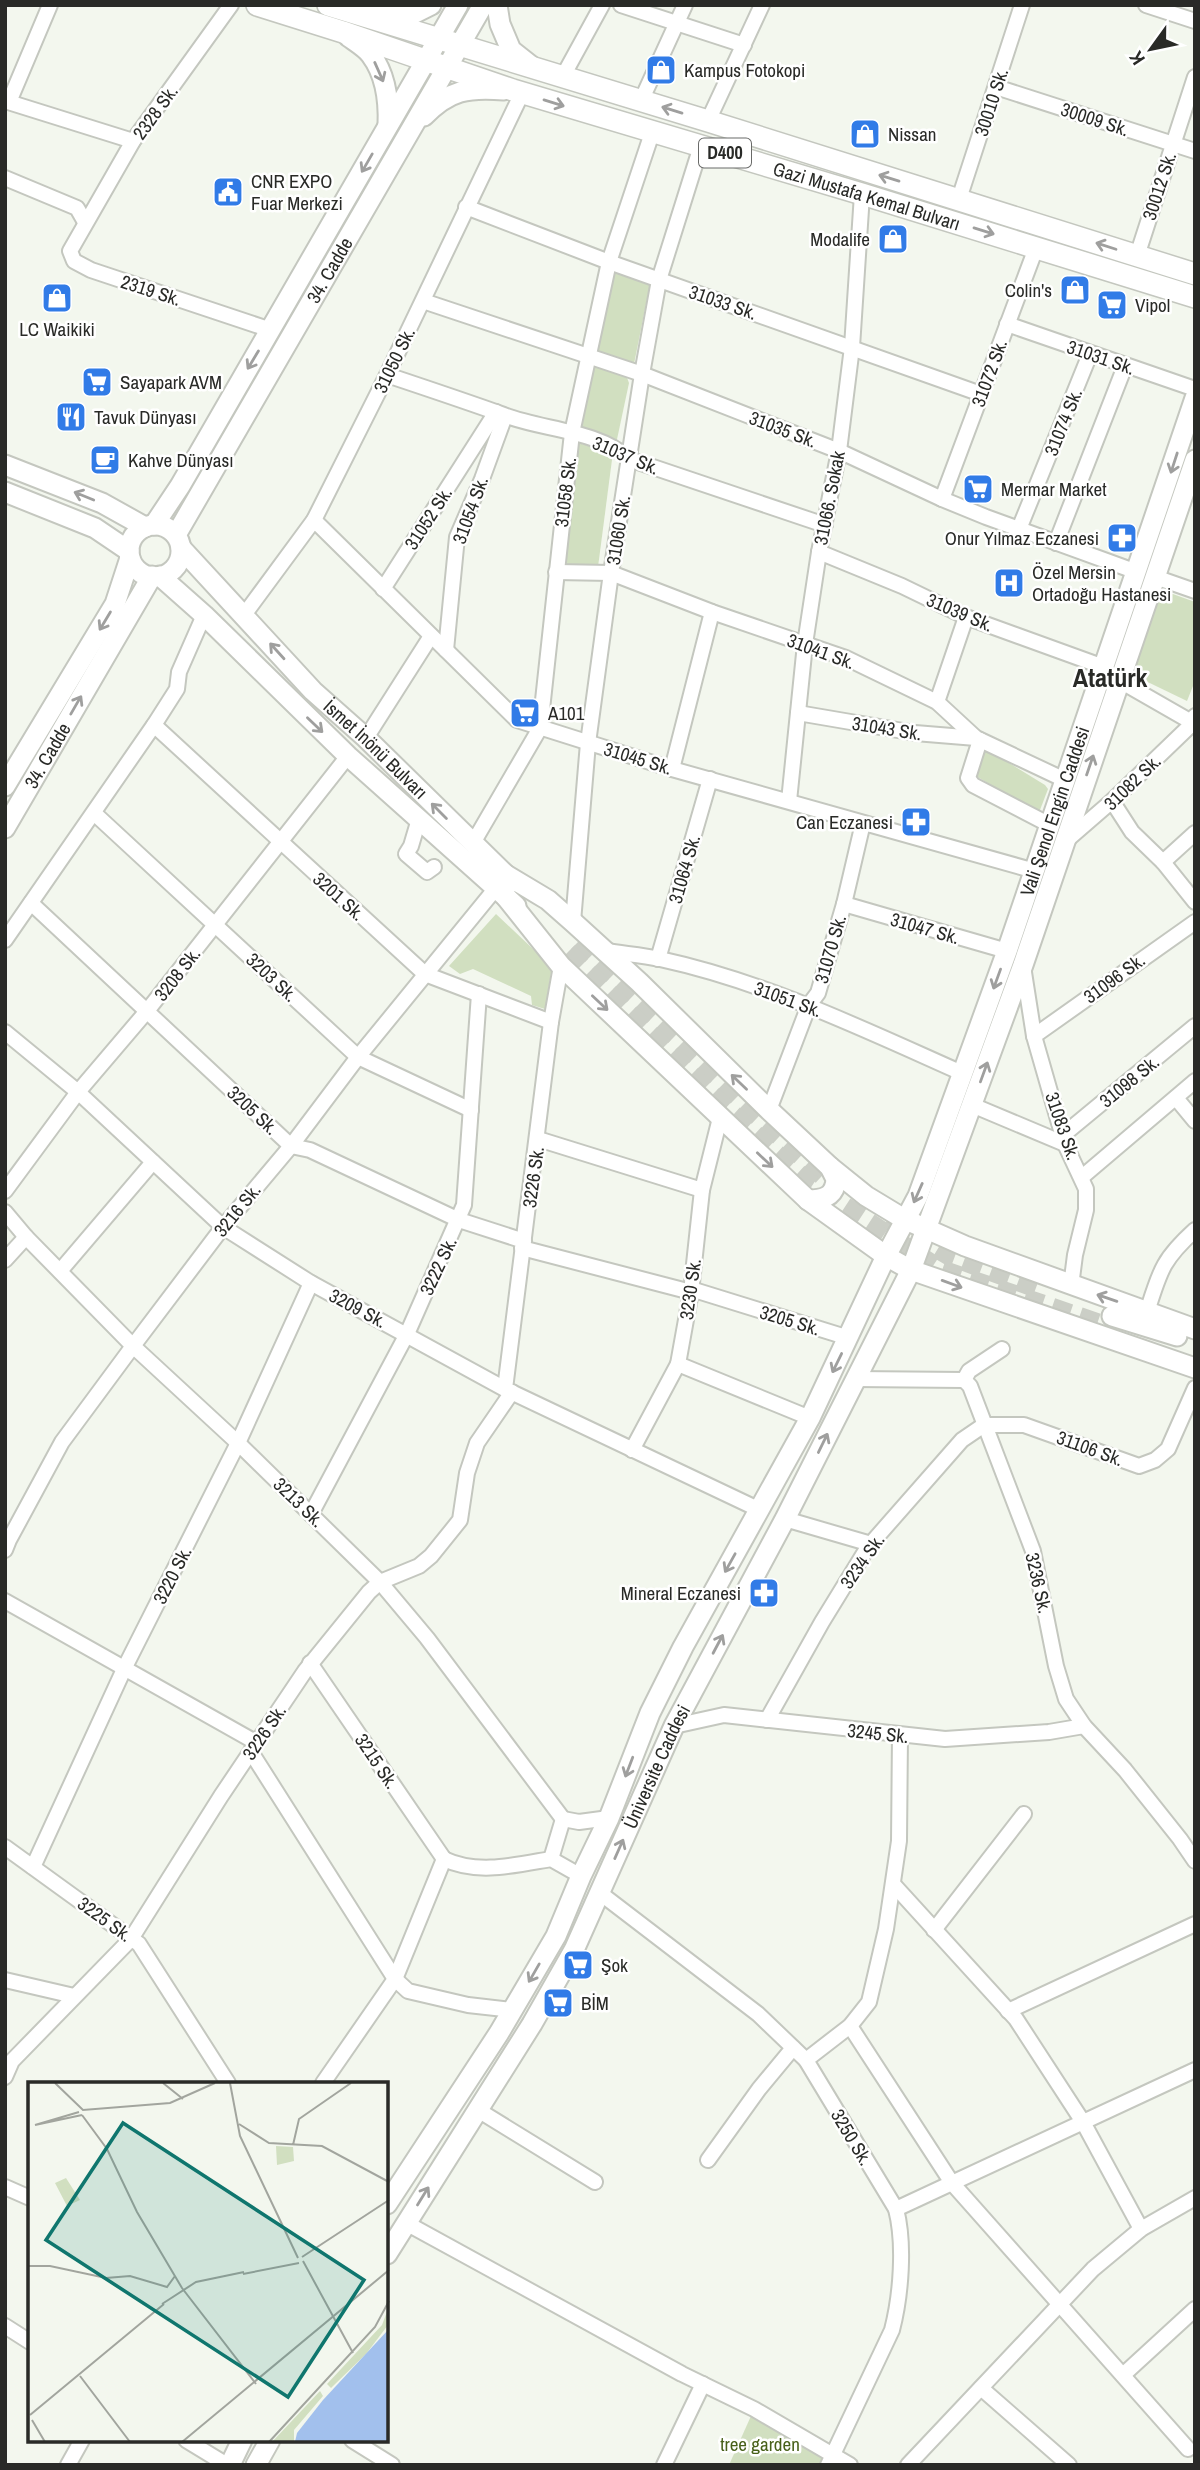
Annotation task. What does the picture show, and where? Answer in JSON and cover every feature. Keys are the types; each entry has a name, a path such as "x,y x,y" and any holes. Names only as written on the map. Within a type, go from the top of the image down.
{"highway":[{"name":"Gazi Mustafa Kemal Bulvarı","path":"257,5 517,92 862,194 1195,297"},
{"name":"Gazi Mustafa Kemal Bulvarı","path":"328,5 370,12 448,43 708,121 1195,274"}],"main road":[{"path":"370,12 388,19 410,16 431,5"},
{"name":"34. Cadde","path":"448,43 458,5"},
{"name":"34. Cadde","path":"149,526 180,486 271,330 396,132 448,43 482,5"},
{"path":"497,5 500,24 511,50 536,70"},
{"path":"343,32 371,53 383,79 396,132 440,100 462,91 491,89 517,92"},
{"name":"34. Cadde","path":"178,541 396,132"},
{"name":"Vali Şenol Engin Caddesi","path":"911,1270 1023,965 1120,681 1146,574 1195,398"},
{"name":"Vali Şenol Engin Caddesi","path":"886,1256 918,1196 1007,951 1104,667 1195,460"},
{"path":"5,464 103,503 149,526 162,526 178,541 180,558 171,571 156,576 140,572 130,554 95,528 5,492"},
{"path":"130,554 134,536 149,526"},
{"name":"İsmet İnönü Bulvarı","path":"178,541 313,691 366,738 463,847 569,953 720,1118 808,1200 886,1256 911,1270 1195,1368"},
{"name":"34. Cadde","path":"5,786 115,604 130,554"},
{"name":"34. Cadde","path":"5,828 128,616 156,576"},
{"name":"İsmet İnönü Bulvarı","path":"156,576 204,615 348,756 419,819 463,847"},
{"path":"128,616 153,597 165,592 177,593"},
{"path":"502,886 548,900 605,951 768,1110 866,1196 904,1219 965,1246 1195,1329"},
{"path":"808,1200 825,1198 833,1192 836,1179 830,1167"},
{"name":"Üniversite Caddesi","path":"388,2202 512,2010 556,1936 581,1876 610,1818 650,1713 683,1647 810,1418 886,1256"},
{"name":"Üniversite Caddesi","path":"388,2252 532,2024 574,1950 674,1726 785,1519 911,1270"},
{"path":"1195,1341 1110,1321 1195,1354"},
{"path":"228,2465 241,2442"},
{"path":"256,2465 269,2442"}],"street":[{"path":"50,5 7,101 133,141"},
{"name":"2328 Sk.","path":"85,222 133,141 231,5"},
{"path":"562,78 602,5"},
{"path":"621,5 744,45"},
{"path":"641,101 685,5"},
{"path":"708,121 762,5"},
{"name":"30010 Sk.","path":"960,200 1022,5"},
{"path":"1146,5 1195,21"},
{"name":"30012 Sk.","path":"1137,256 1195,77"},
{"name":"30009 Sk.","path":"996,87 1195,151"},
{"name":"31050 Sk.","path":"244,615 314,520 423,301 517,92"},
{"name":"31058 Sk.","path":"463,847 540,728 572,433 609,262 652,133"},
{"name":"31060 Sk.","path":"573,922 588,743 642,374 659,280 701,146"},
{"path":"5,178 77,208 85,222"},
{"name":"31066. Sokak","path":"789,801 805,644 819,552 839,451 852,347 862,194"},
{"name":"31033 Sk.","path":"466,206 609,262 981,394"},
{"name":"2319 Sk.","path":"85,222 69,251 81,265 271,330"},
{"name":"31072 Sk.","path":"942,499 1036,248"},
{"name":"31035 Sk.","path":"423,301 642,374 839,451 942,499 1056,543 1195,591"},
{"name":"31031 Sk.","path":"1007,324 1195,389"},
{"name":"31074 Sk.","path":"1019,529 1090,354"},
{"path":"1056,543 1125,366"},
{"name":"31037 Sk.","path":"387,376 501,414 572,433 618,449 629,459 825,525"},
{"name":"31052 Sk.","path":"383,589 501,414"},
{"name":"31054 Sk.","path":"446,650 457,537 482,479 501,414"},
{"name":"31045 Sk.","path":"314,520 517,720 672,769 1035,871"},
{"name":"31039 Sk.","path":"819,552 902,586 966,617 1104,667"},
{"name":"31041 Sk.","path":"556,572 611,573 712,612 846,658 937,702 978,739 1065,780"},
{"path":"672,769 712,612"},
{"path":"5,940 177,689 179,672 204,615"},
{"path":"937,702 966,617"},
{"path":"366,738 431,636"},
{"path":"1120,681 1194,721"},
{"name":"31043 Sk.","path":"799,713 915,733 978,739"},
{"name":"31082 Sk.","path":"1063,843 1112,801 1194,721"},
{"name":"3201 Sk.","path":"154,725 425,974 551,1022"},
{"path":"978,739 968,778 973,785 1050,825"},
{"name":"3208 Sk.","path":"5,1191 78,1092 147,1011 348,756"},
{"name":"31064 Sk.","path":"658,959 710,779"},
{"path":"1112,801 1132,832 1163,862 1195,902"},
{"name":"3203 Sk.","path":"94,813 358,1057 471,1110"},
{"path":"419,819 411,846 434,867 463,847"},
{"name":"31070 Sk.","path":"768,1110 809,1005 818,993 844,904 863,822"},
{"path":"1163,862 1195,833"},
{"name":"3216 Sk.","path":"5,1550 62,1442 133,1346 358,1057 425,974 502,886"},
{"name":"3205 Sk.","path":"31,903 291,1146 310,1150 459,1220 523,1245 849,1338"},
{"name":"31047 Sk.","path":"844,904 1007,951"},
{"name":"31096 Sk.","path":"1034,1036 1195,922"},
{"name":"31051 Sk.","path":"605,951 658,959 736,980 809,1005 962,1073"},
{"name":"3226 Sk.","path":"5,2077 12,2061 131,1939 310,1664 369,1592 380,1582 419,1566 431,1556 460,1520 467,1473 477,1443 509,1391 523,1245 551,1022 569,953"},
{"name":"31083 Sk.","path":"1023,965 1034,1036 1064,1140 1086,1189 1086,1210 1070,1286"},
{"name":"3222 Sk.","path":"311,1514 407,1334 464,1205 479,994"},
{"name":"31098 Sk.","path":"1064,1140 1195,1026"},
{"name":"3209 Sk.","path":"5,1032 78,1092 223,1227 311,1283 509,1391 760,1510"},
{"path":"1082,1177 1195,1081"},
{"path":"1176,1098 1195,1121"},
{"path":"972,1105 1064,1140"},
{"name":"3230 Sk.","path":"632,1450 678,1364 691,1291 702,1190 720,1118"},
{"path":"538,1139 702,1190"},
{"path":"60,1271 153,1161"},
{"name":"3213 Sk.","path":"5,1212 133,1346 238,1443 380,1582 427,1638 564,1819"},
{"path":"1147,1312 1162,1266 1195,1230"},
{"path":"5,1260 26,1237"},
{"name":"3220 Sk.","path":"33,1867 125,1667 238,1443 311,1283"},
{"path":"854,1379 964,1380 969,1371 1002,1349"},
{"path":"678,1364 810,1418"},
{"name":"3236 Sk.","path":"964,1380 970,1386 1033,1551 1056,1666 1066,1699 1084,1726 1142,1791 1195,1861"},
{"name":"31106 Sk.","path":"985,1425 1024,1425 1139,1466 1155,1460 1167,1450 1195,1388"},
{"name":"3234 Sk.","path":"767,1720 822,1622 871,1544 962,1440 985,1425"},
{"path":"785,1519 871,1544"},
{"path":"5,1601 125,1667 254,1748 396,1979 408,1991 468,2005 512,2010"},
{"name":"3215 Sk.","path":"310,1664 444,1859"},
{"name":"3245 Sk.","path":"674,1726 724,1715 945,1739 1084,1726"},
{"path":"806,2060 849,2026 869,2002 886,1929 899,1841 900,1735"},
{"path":"934,1930 1024,1814"},
{"path":"551,1859 564,1819 579,1822 610,1818"},
{"name":"3225 Sk.","path":"5,1847 139,1944 227,2082"},
{"path":"324,2082 396,1979 444,1859 459,1867 502,1868 551,1859 581,1876"},
{"path":"893,1884 1016,2019 1083,2122 1141,2229"},
{"name":"3250 Sk.","path":"600,1893 758,2014 806,2060 896,2209 901,2228 897,2310 892,2330 830,2460"},
{"path":"1008,2011 1195,1924"},
{"path":"5,1980 74,1996"},
{"path":"849,2026 952,2183 1188,2449"},
{"path":"708,2160 759,2089 793,2048"},
{"path":"896,2209 1195,2070"},
{"path":"478,2110 594,2182"},
{"path":"5,2187 28,2197"},
{"path":"908,2465 1093,2269 1141,2229 1195,2199"},
{"path":"406,2223 754,2409 830,2460 850,2465"},
{"path":"1123,2375 1195,2309"},
{"path":"5,2326 28,2341"},
{"path":"664,2465 703,2384"},
{"path":"981,2388 1069,2465"},
{"path":"68,2465 81,2442"},
{"path":"189,2442 228,2465"},
{"path":"355,2442 393,2465"}],"green space":[{"path":"615,269 650,284 634,364 595,353"},
{"path":"592,363 626,375 629,383 616,444 579,432"},
{"path":"578,443 613,452 598,567 562,566"},
{"path":"1159,589 1195,602 1195,681 1187,701 1129,673"},
{"path":"988,750 1045,785 1048,789 1040,810 1033,810 976,776 983,751"},
{"path":"496,914 552,967 545,1009 532,1005 531,996 473,969 460,974 449,966"},
{"name":"tree garden","path":"751,2416 834,2465 729,2465"}],"tunnel":[{"path":"578,942 830,1183"},
{"path":"568,952 714,1097 808,1182 940,1269 1107,1326"},
{"path":"888,1219 949,1256 1038,1289"}],"place":[{"name":"Kampus Fotokopi","path":"661,70"},
{"name":"Nissan","path":"865,134"},
{"name":"CNR EXPO Fuar Merkezi","path":"228,192"},
{"name":"Modalife","path":"893,239"},
{"name":"Colin's","path":"1075,290"},
{"name":"LC Waikiki","path":"57,298"},
{"name":"Vipol","path":"1112,305"},
{"name":"Sayapark AVM","path":"97,382"},
{"name":"Tavuk Dünyası","path":"71,417"},
{"name":"Kahve Dünyası","path":"105,460"},
{"name":"Mermar Market","path":"978,489"},
{"name":"Onur Yılmaz Eczanesi","path":"1122,538"},
{"name":"Özel Mersin Ortadoğu Hastanesi","path":"1009,583"},
{"name":"A101","path":"525,713"},
{"name":"Can Eczanesi","path":"916,822"},
{"name":"Mineral Eczanesi","path":"764,1593"},
{"name":"Şok","path":"578,1965"},
{"name":"BİM","path":"558,2003"}],"district":[{"name":"Atatürk","path":"1110,678"}]}
